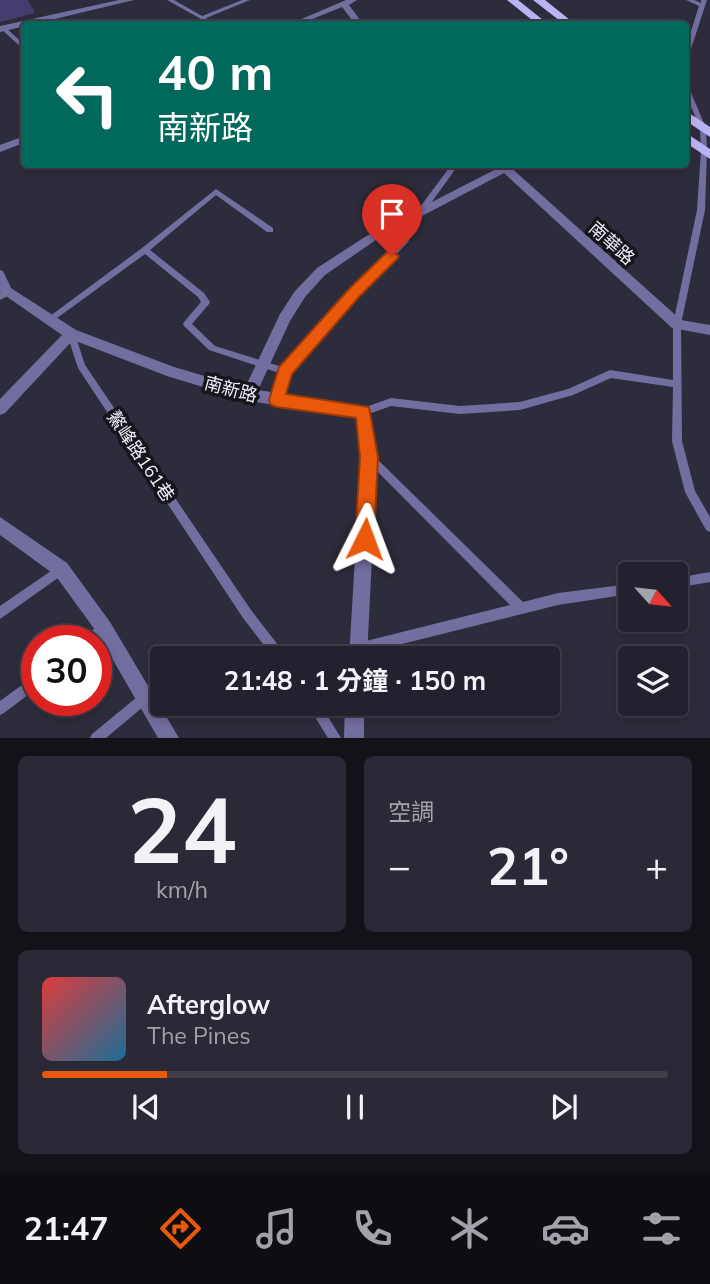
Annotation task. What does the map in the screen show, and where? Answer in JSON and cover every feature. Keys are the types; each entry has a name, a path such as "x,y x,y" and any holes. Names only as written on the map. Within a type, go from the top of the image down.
{"main road":[{"path":"512,0 539,21"},
{"path":"538,0 566,21"},
{"path":"689,117 706,130"},
{"path":"689,139 707,153"}],"street":[{"path":"33,21 130,0"},
{"path":"301,21 346,1 357,21"},
{"path":"1,28 21,24"},
{"path":"0,149 21,140"},
{"path":"249,395 286,314 301,292 323,270 360,244 500,168"},
{"name":"南華路","path":"503,168 677,324"},
{"name":"南新路","path":"3,292 71,334 172,372 249,395 363,412"},
{"path":"677,324 710,330"},
{"path":"0,409 71,334"},
{"path":"358,646 369,457 363,412"},
{"path":"0,525 61,569 102,625"},
{"path":"112,641 169,738"},
{"path":"354,738 355,716"}],"lane":[{"path":"170,0 208,21"},
{"path":"202,18 247,0"},
{"path":"688,0 703,2 689,45"},
{"path":"1,28 21,45"},
{"path":"689,94 706,130 707,153 701,210 677,324 677,441 690,492 710,527"},
{"path":"277,400 284,371 405,240 422,209 453,168"},
{"path":"50,319 145,250 216,191 270,230"},
{"path":"145,250 206,302 187,324 212,348 263,362 284,371"},
{"path":"0,273 3,292"},
{"name":"鰲峰路161巷","path":"71,334 81,366 247,614 272,646"},
{"path":"363,412 391,402 460,410 520,406 570,392 610,374 677,384"},
{"path":"369,457 521,608"},
{"path":"0,614 61,569"},
{"path":"688,581 710,578"},
{"path":"383,646 558,599 618,591"},
{"path":"0,709 21,693"},
{"path":"96,738 146,698"},
{"path":"321,716 335,738"}],"shaded area":[{"path":"0,0 28,0 35,13 0,22"}],"route":[{"path":"365,539 369,457 363,412 277,400 284,371 354,293 392,256"}]}
